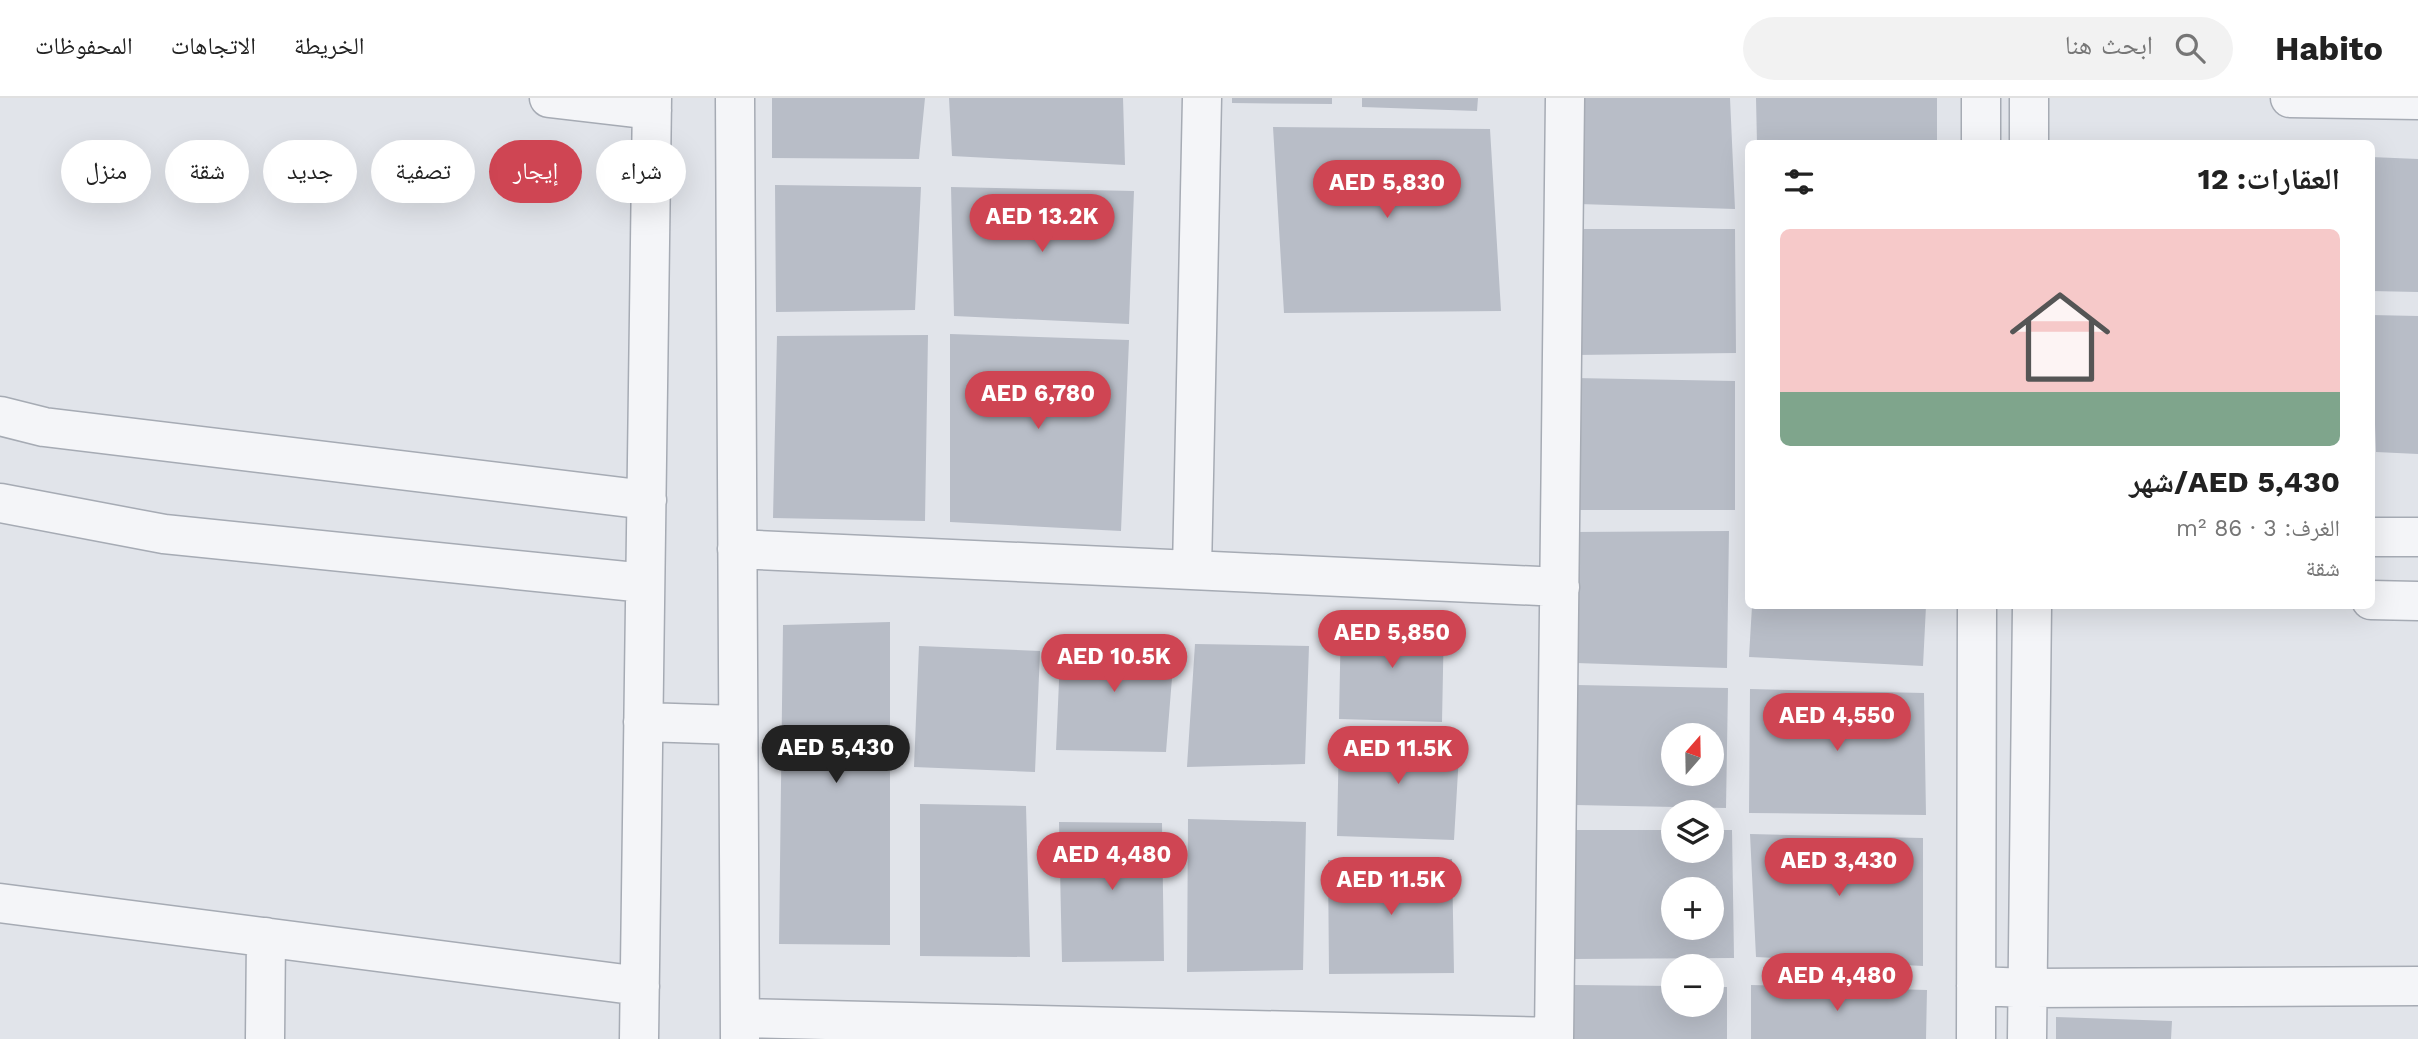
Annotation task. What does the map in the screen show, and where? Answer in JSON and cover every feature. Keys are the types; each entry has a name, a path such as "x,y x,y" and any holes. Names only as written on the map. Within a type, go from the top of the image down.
{"street":[{"path":"549,98 652,104 639,1039"},
{"path":"735,98 740,1028 1554,1038 1565,98"},
{"path":"1192,570 1202,98"},
{"path":"1981,98 1981,140"},
{"path":"2029,98 2029,140"},
{"path":"2290,98 2418,100"},
{"path":"0,416 44,427 647,500"},
{"path":"0,503 164,534 646,583"},
{"path":"2375,537 2418,537"},
{"path":"737,550 1560,587"},
{"path":"2375,600 2418,601"},
{"path":"1976,1039 1978,609"},
{"path":"2027,1039 2032,609"},
{"path":"643,722 737,725"},
{"path":"0,903 640,986"},
{"path":"265,1039 266,937"},
{"path":"1976,986 2418,986"}],"building":[{"path":"772,98 925,98 919,159 772,158"},
{"path":"949,98 1123,98 1125,165 952,156"},
{"path":"1232,98 1332,98 1332,104 1232,103"},
{"path":"1362,98 1478,98 1477,111 1362,107"},
{"path":"1578,98 1730,98 1735,209 1579,204"},
{"path":"1756,98 1937,98 1937,140 1757,140"},
{"path":"1273,127 1490,129 1501,311 1284,313"},
{"path":"2375,157 2418,159 2418,292 2375,291"},
{"path":"775,185 921,187 915,310 776,312"},
{"path":"951,187 1134,191 1129,324 954,316"},
{"path":"1577,229 1735,229 1736,353 1576,355"},
{"path":"2375,315 2418,316 2418,454 2376,452"},
{"path":"950,334 1129,340 1121,531 950,522"},
{"path":"928,335 925,521 773,518 777,336"},
{"path":"1575,378 1735,381 1735,510 1578,510"},
{"path":"1729,531 1727,668 1576,663 1574,532"},
{"path":"1752,609 1926,609 1923,666 1749,657"},
{"path":"1341,617 1444,620 1442,722 1339,719"},
{"path":"890,622 890,945 779,944 783,625"},
{"path":"1061,635 1175,641 1166,752 1056,750"},
{"path":"1195,644 1309,646 1305,764 1187,767"},
{"path":"919,646 1040,651 1035,772 914,767"},
{"path":"1577,685 1728,688 1726,808 1724,800 1661,800 1661,807 1575,805"},
{"path":"1750,689 1924,693 1926,815 1749,813"},
{"path":"1339,734 1460,737 1454,840 1337,836"},
{"path":"920,804 1026,806 1030,957 920,956"},
{"path":"1188,819 1306,822 1303,970 1187,972"},
{"path":"1059,822 1162,823 1164,961 1062,962"},
{"path":"1574,830 1661,830 1661,863 1724,863 1724,830 1732,830 1734,958 1724,958 1724,954 1661,954 1661,958 1573,959"},
{"path":"1750,834 1923,838 1923,966 1756,957"},
{"path":"1452,859 1454,973 1329,974 1328,860"},
{"path":"1574,985 1661,986 1661,1017 1724,1017 1724,987 1727,987 1727,1039 1574,1039"},
{"path":"1751,985 1927,990 1926,1039 1751,1039"},
{"path":"2056,1017 2172,1021 2171,1039 2056,1039"}]}
